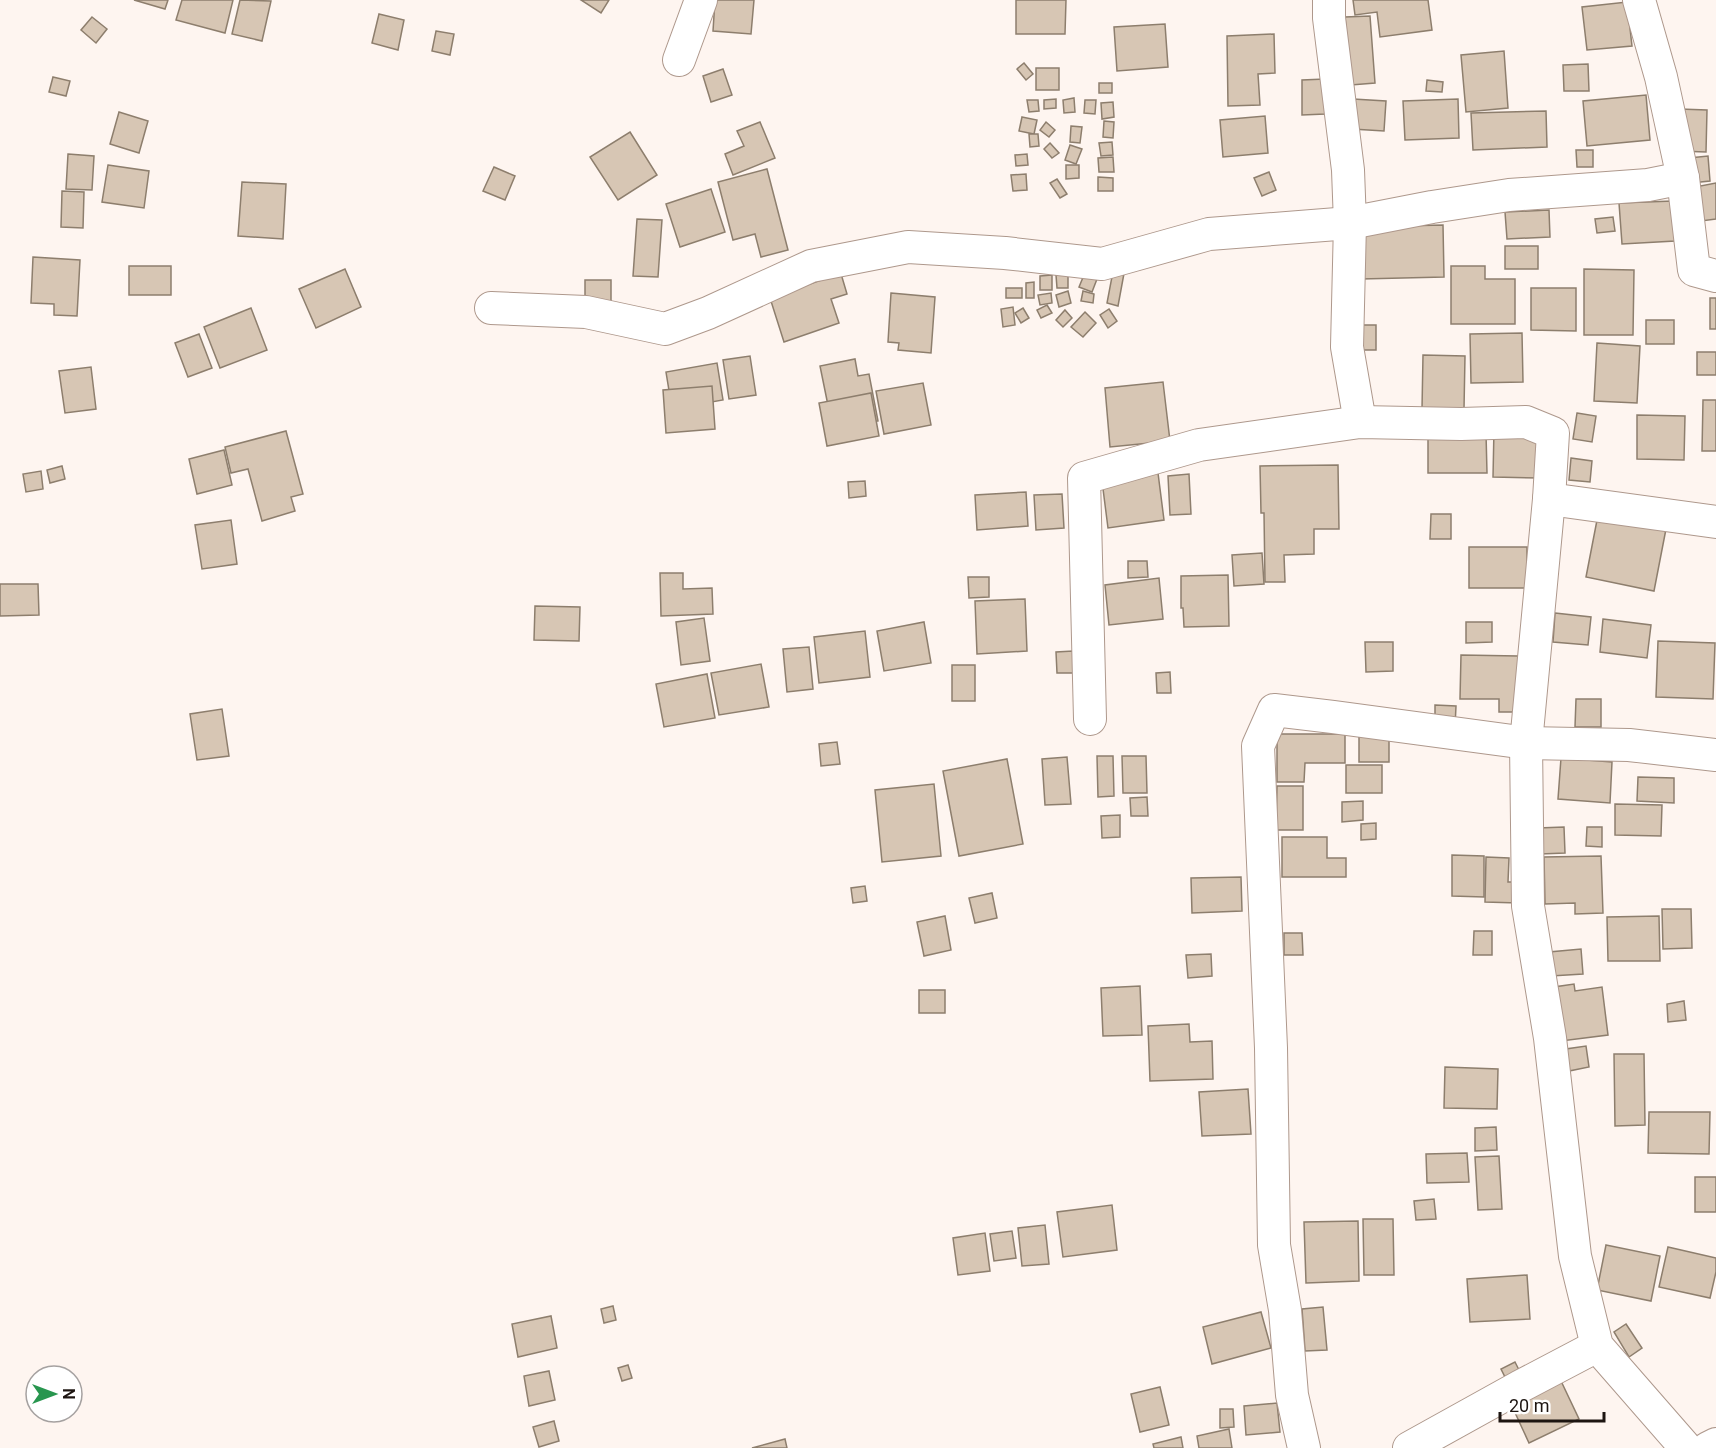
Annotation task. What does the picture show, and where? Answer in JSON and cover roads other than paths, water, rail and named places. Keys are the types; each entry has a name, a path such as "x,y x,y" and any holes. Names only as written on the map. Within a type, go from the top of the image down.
{"street":[{"path":"679,60 701,0"},
{"path":"1329,0 1329,18 1348,170 1350,223 1347,347 1360,422"},
{"path":"1639,0 1661,77 1683,178 1694,270 1716,276"},
{"path":"491,308 586,312 665,329 708,313 811,267 908,247 1005,253 1102,264 1209,234 1350,223 1509,195 1648,185 1683,178"},
{"path":"1090,719 1084,478 1199,445 1360,422 1461,424 1526,422 1553,434 1526,743 1528,906 1550,1038 1575,1256 1597,1346 1686,1448"},
{"path":"1549,499 1716,522"},
{"path":"1304,1448 1292,1395 1285,1310 1274,1245 1271,1047 1258,746 1274,710 1526,743 1629,745 1716,755"},
{"path":"1409,1448 1597,1346"},
{"path":"1708,1448 1716,1444"}]}
